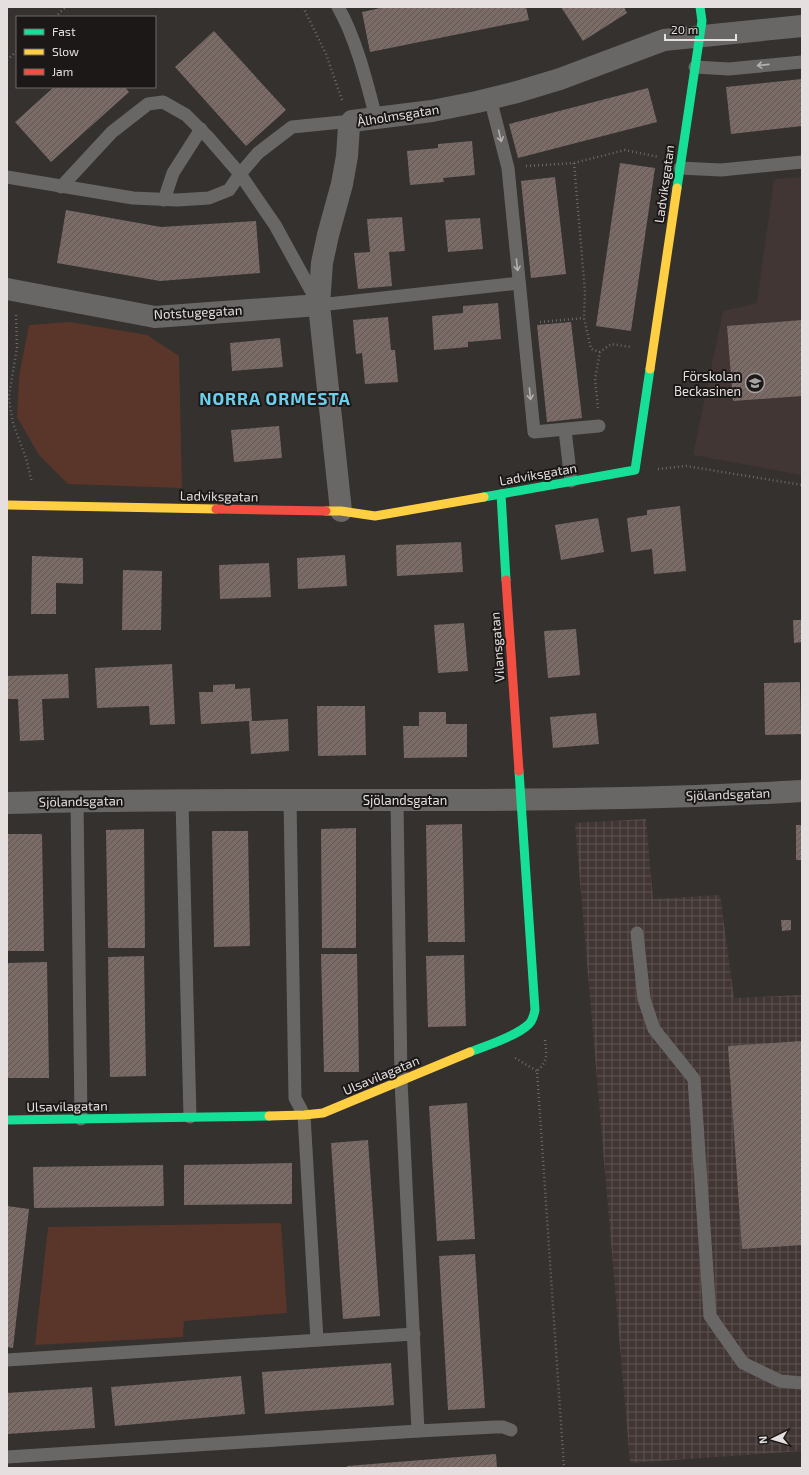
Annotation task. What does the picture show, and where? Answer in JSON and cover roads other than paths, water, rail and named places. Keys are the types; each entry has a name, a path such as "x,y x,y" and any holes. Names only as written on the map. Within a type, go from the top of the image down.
{"street":[{"name":"Ladviksgatan","path":"8,505 340,511 375,516 635,470 702,21 700,7"},
{"name":"Ålholmsgatan","path":"340,511 318,305 322,263 342,184 347,156 349,126 352,121 432,110 490,98 560,79 656,42 699,36 802,26"},
{"name":"Notstugegatan","path":"11,290 155,316 318,305"},
{"name":"Vilansgatan","path":"501,494 521,799"},
{"name":"Sjölandsgatan","path":"7,803 77,801 521,799 741,794 802,791"},
{"name":"Ulsavilagatan","path":"7,1120 304,1116 322,1113 526,1028 535,1017 536,1010 521,799"}],"lane":[{"path":"338,7 343,15 362,66 376,118"},
{"path":"695,67 729,69 802,62"},
{"path":"490,98 508,168 534,432 599,426"},
{"path":"61,187 112,132 148,104 163,102 186,115 201,129 240,174 275,224 318,305 519,283"},
{"path":"7,177 133,198 177,200 209,198 229,190 240,174 258,153 292,127 352,121"},
{"path":"164,200 173,173 201,129"},
{"path":"680,168 721,170 802,162"},
{"path":"565,430 571,482"},
{"path":"290,800 295,1098 304,1116 317,1340"},
{"path":"397,800 401,1081 418,1432"},
{"path":"77,801 82,1119"},
{"path":"182,801 190,1117"},
{"path":"637,933 644,999 654,1029 694,1079 710,1316 743,1363 780,1381 802,1383"},
{"path":"7,1360 414,1334"},
{"path":"7,1457 495,1427 503,1427 511,1430"}],"place":[{"name":"Förskolan Beckasinen","path":"755,383"}],"district":[{"name":"NORRA ORMESTA","path":"275,399"}]}
